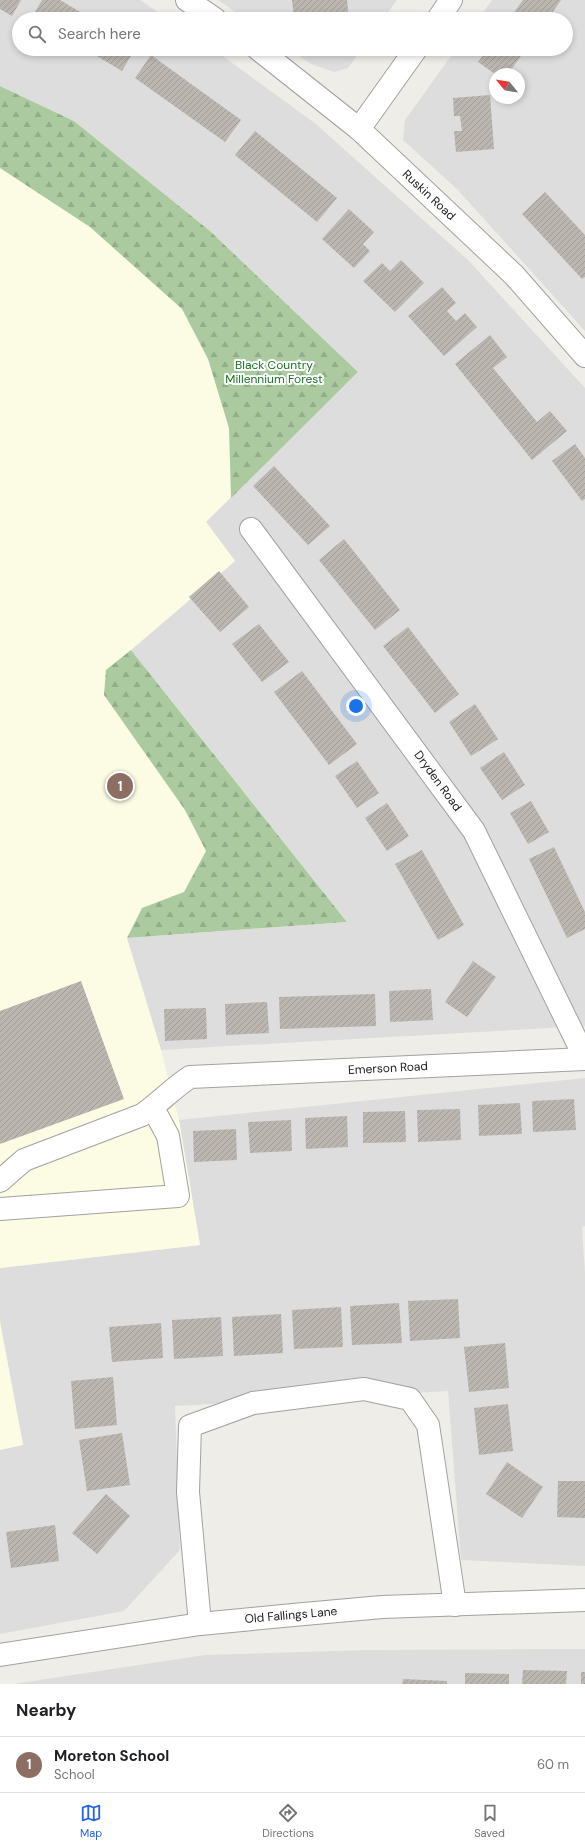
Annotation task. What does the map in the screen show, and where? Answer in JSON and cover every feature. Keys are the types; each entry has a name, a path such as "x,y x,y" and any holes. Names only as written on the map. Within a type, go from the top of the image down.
{"street":[{"path":"187,0 205,12"},
{"path":"443,12 451,0"},
{"name":"Ruskin Road","path":"267,56 359,129 514,275 585,356"},
{"path":"359,129 411,56"},
{"name":"Dryden Road","path":"251,529 474,831 585,1058"},
{"name":"Emerson Road","path":"153,1108 176,1087 190,1077 585,1058"},
{"path":"0,1181 24,1160 142,1115 153,1108 168,1136 178,1196 0,1209"},
{"path":"200,1624 188,1492 190,1426 253,1403 364,1389 410,1399 428,1425 455,1605"},
{"name":"Old Fallings Lane","path":"0,1655 200,1624 382,1607 585,1600"}],"shaded area":[{"path":"0,0 140,0 158,12 12,12 12,56 223,56 316,124 469,261 585,388 585,1026 161,1050 127,938 347,922 131,650 235,561 206,522 74,121 0,86"},
{"path":"218,0 397,0 388,12 235,12"},
{"path":"492,0 585,0 585,331 457,189 403,140 405,120 451,56 573,56 573,12 483,12"},
{"path":"299,56 357,56 348,68 334,72 311,64"},
{"path":"0,86 74,121 210,231 358,372 206,522 235,561 131,650 347,922 127,938 161,1050 179,1120 200,1245 0,1268"},
{"path":"585,1078 585,1226 582,1227 585,1273 585,1566 461,1560 448,1391 175,1406 180,1550 124,1611 0,1634 0,1450 23,1444 0,1322 0,1268 200,1245 179,1120"},
{"path":"0,1322 23,1445 0,1450"},
{"path":"585,1649 585,1684 13,1684 205,1655 367,1650"}],"green space":[{"name":"Black Country Millennium Forest","path":"0,86 74,121 210,231 358,372 231,498 229,428 208,359 182,309 90,227 0,168"},
{"path":"131,650 347,922 127,938 142,908 184,892 206,851 185,810 104,695 106,670"}],"building":[{"path":"0,0 21,0 14,12 12,12 12,16 0,9"},
{"path":"42,0 60,0 80,12 35,12"},
{"path":"292,0 347,0 348,12 293,12"},
{"path":"523,0 561,0 553,12 514,12"},
{"path":"97,56 131,56 122,71"},
{"path":"150,56 152,56 241,120 225,142 135,78"},
{"path":"483,56 521,56 512,68 489,68 489,70 478,62"},
{"path":"489,95 494,149 456,152 454,131 462,131 460,116 454,116 453,98"},
{"path":"255,131 337,198 317,222 235,155"},
{"path":"545,192 585,235 585,277 582,279 522,214"},
{"path":"349,209 374,232 363,244 370,251 354,268 322,239"},
{"path":"401,260 424,283 395,312 363,281 382,263 390,271"},
{"path":"442,287 456,303 447,311 456,321 465,313 477,327 444,356 408,316"},
{"path":"490,335 507,357 493,368 537,422 550,411 567,431 532,460 455,364"},
{"path":"575,444 585,458 585,499 582,501 552,461"},
{"path":"274,466 330,526 308,545 253,486"},
{"path":"344,539 400,610 375,630 319,560"},
{"path":"219,571 249,607 220,632 189,597"},
{"path":"259,624 289,662 262,682 232,644"},
{"path":"408,627 459,694 435,713 383,646"},
{"path":"302,671 357,744 329,765 274,692"},
{"path":"475,704 498,739 471,756 449,722"},
{"path":"504,752 525,785 502,800 480,768"},
{"path":"357,761 379,793 357,808 335,776"},
{"path":"531,801 549,832 528,844 510,813"},
{"path":"387,803 409,836 387,851 365,818"},
{"path":"554,847 585,912 585,929 567,938 529,859"},
{"path":"422,850 464,925 438,940 395,864"},
{"path":"473,961 496,977 467,1017 445,1002"},
{"path":"81,981 124,1099 0,1144 0,1011"},
{"path":"431,989 433,1020 390,1022 389,991"},
{"path":"375,994 376,1026 280,1029 279,997"},
{"path":"267,1002 269,1033 226,1035 225,1004"},
{"path":"206,1008 207,1039 165,1041 164,1009"},
{"path":"574,1099 576,1130 533,1132 532,1101"},
{"path":"520,1103 522,1134 479,1136 478,1105"},
{"path":"460,1109 461,1140 418,1142 417,1110"},
{"path":"405,1111 406,1142 363,1143 363,1112"},
{"path":"347,1116 348,1147 306,1149 305,1118"},
{"path":"291,1120 292,1151 250,1153 248,1122"},
{"path":"236,1129 237,1160 194,1162 193,1131"},
{"path":"458,1299 460,1338 410,1341 408,1301"},
{"path":"399,1303 402,1343 352,1345 350,1306"},
{"path":"341,1307 343,1347 294,1349 292,1310"},
{"path":"281,1314 283,1353 234,1356 232,1317"},
{"path":"221,1317 223,1356 174,1359 172,1320"},
{"path":"161,1323 163,1358 112,1362 109,1327"},
{"path":"505,1343 509,1388 469,1392 464,1347"},
{"path":"113,1377 117,1425 75,1429 71,1381"},
{"path":"508,1404 513,1451 479,1455 474,1408"},
{"path":"122,1433 130,1485 87,1491 79,1440"},
{"path":"507,1462 543,1487 522,1518 486,1494"},
{"path":"558,1481 585,1481 585,1518 557,1517"},
{"path":"106,1494 130,1516 97,1554 72,1533"},
{"path":"55,1525 59,1561 11,1568 6,1532"},
{"path":"523,1670 567,1671 566,1684 522,1684"},
{"path":"581,1672 585,1672 585,1684 581,1684"},
{"path":"465,1673 509,1674 509,1684 465,1684"},
{"path":"403,1679 447,1681 447,1684 402,1684"}],"place":[{"name":"Moreton School","path":"120,786"}]}
